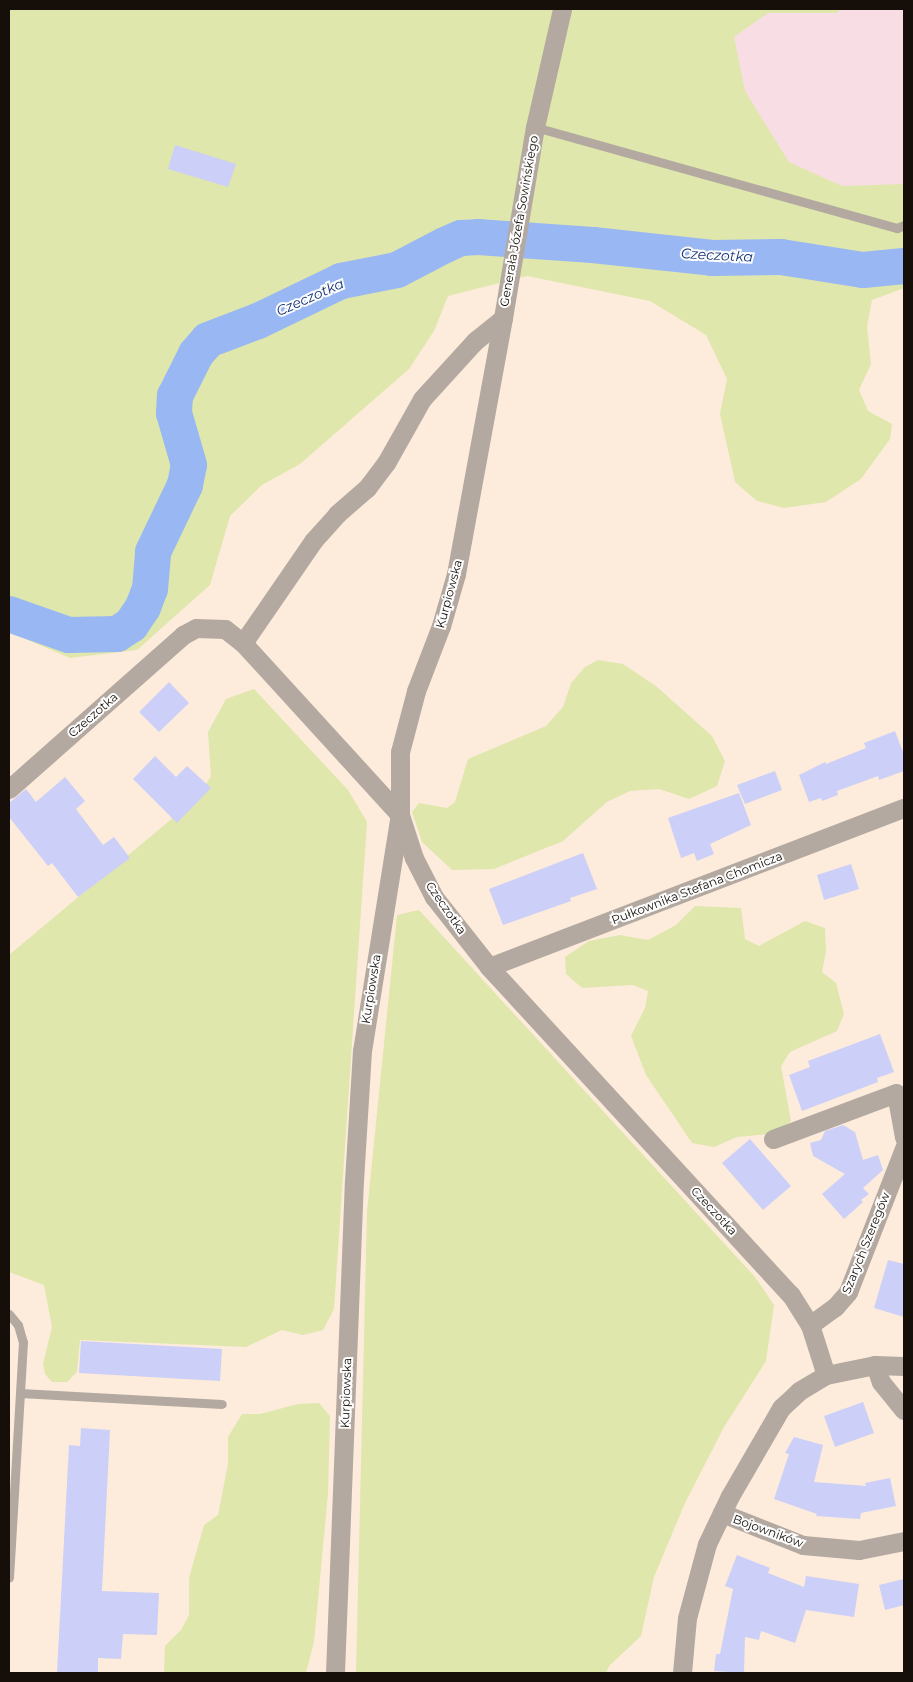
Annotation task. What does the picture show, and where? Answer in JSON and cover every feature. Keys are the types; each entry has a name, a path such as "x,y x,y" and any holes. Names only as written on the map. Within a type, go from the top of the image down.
{"street":[{"name":"Generała Józefa Sowińskiego","path":"243,643 313,542 372,482 422,399 474,341 503,318 514,241 535,127 562,9"},
{"name":"Kurpiowska","path":"335,1673 362,1050 400,815 400,752 416,690 441,626 456,574 503,318"},
{"name":"Czeczotka","path":"9,789 183,635 196,628 225,629 243,643 400,815 414,858 434,896 489,967 791,1294 810,1325 826,1375"},
{"name":"Pułkownika Stefana Chomicza","path":"489,967 904,808"},
{"path":"772,1138 896,1093 904,1137"},
{"name":"Szarych Szeregów","path":"810,1325 835,1307 848,1292 904,1148"},
{"path":"875,1365 881,1382 904,1410"},
{"path":"682,1673 692,1599 707,1544 722,1513 781,1408 799,1391 826,1375 875,1365 904,1366"},
{"name":"Bojowników","path":"722,1513 803,1545 859,1550 904,1541"}],"lane":[{"path":"535,127 897,228 904,225"},
{"path":"9,1314 18,1326 23,1342 9,1578"},
{"path":"20,1393 222,1404"}],"shaded area":[{"path":"595,9 904,9 904,208 577,115"}],"green space":[{"path":"9,9 840,9 837,13 768,13 734,37 745,91 789,162 842,186 904,184 904,288 872,300 867,326 871,364 859,390 868,411 892,424 890,439 861,479 826,502 784,508 757,501 735,482 720,414 727,379 706,335 650,301 527,276 448,296 434,331 409,369 300,464 262,485 230,516 210,585 137,650 70,658 9,632"},
{"path":"598,660 623,664 656,686 712,736 725,761 717,786 689,799 659,789 630,791 607,802 563,841 494,869 452,870 422,842 412,812 419,803 447,808 455,802 468,759 546,726 563,707 571,683 585,667"},
{"path":"254,689 348,790 367,822 334,1309 323,1330 303,1335 282,1330 246,1347 80,1340 77,1372 67,1382 52,1382 45,1374 43,1364 52,1327 44,1285 9,1272 9,955 199,796 211,776 208,732 226,699"},
{"path":"695,906 741,908 745,939 759,946 805,921 825,928 826,951 822,972 836,983 844,1014 837,1031 790,1052 781,1066 791,1121 779,1133 737,1137 714,1147 692,1143 646,1075 631,1036 645,1008 648,991 633,985 582,988 566,974 565,957 589,941 620,935 648,940 676,925"},
{"path":"419,910 755,1277 774,1305 766,1361 724,1427 685,1503 654,1577 641,1636 609,1666 606,1673 356,1673 367,1212 397,915"},
{"path":"319,1403 330,1416 328,1494 314,1642 306,1673 164,1673 165,1646 181,1630 189,1615 189,1578 204,1525 218,1515 228,1464 228,1437 242,1414 260,1414 298,1404"}],"building":[{"path":"175,145 236,164 228,187 168,169"},
{"path":"169,682 189,703 159,732 139,712"},
{"path":"895,731 904,755 904,771 879,780 878,776 837,791 838,795 822,801 821,798 809,802 799,775 825,762 826,764 866,748 864,743"},
{"path":"155,756 176,777 187,766 211,788 177,823 133,779"},
{"path":"775,771 782,790 745,804 737,785"},
{"path":"65,777 85,801 76,809 103,845 114,837 130,858 78,897 52,863 48,866 9,817 9,803 26,789 36,802"},
{"path":"739,793 751,825 710,844 714,854 697,861 694,853 681,858 668,818"},
{"path":"583,853 597,889 570,898 571,901 503,925 489,889"},
{"path":"851,864 859,889 824,900 817,875"},
{"path":"880,1034 894,1072 877,1078 878,1082 802,1111 789,1075 810,1067 808,1061"},
{"path":"843,1125 855,1132 863,1160 878,1155 883,1170 863,1188 869,1194 844,1219 822,1194 845,1174 813,1156 810,1143 821,1140 825,1131"},
{"path":"750,1139 791,1186 763,1210 722,1163"},
{"path":"888,1260 904,1264 904,1317 874,1308"},
{"path":"81,1341 222,1349 220,1381 79,1373"},
{"path":"863,1402 874,1433 835,1447 824,1416"},
{"path":"81,1428 110,1430 102,1591 159,1593 157,1635 123,1634 121,1659 98,1658 98,1673 57,1673 69,1445 80,1446"},
{"path":"794,1437 823,1445 814,1482 866,1486 865,1483 890,1478 896,1506 861,1513 860,1519 816,1516 817,1514 774,1499 789,1454 785,1453"},
{"path":"737,1555 770,1568 768,1573 804,1587 806,1576 859,1584 854,1617 806,1610 795,1643 761,1631 759,1640 745,1637 744,1673 714,1671 716,1654 720,1654 733,1589 725,1586"},
{"path":"904,1579 904,1605 885,1610 879,1585"}],"waterway":[{"name":"Czeczotka","path":"9,614 69,635 117,634 131,625 143,607 150,589 153,552 185,485 189,465 174,413 175,396 196,354 208,340 258,321 341,281 397,270 461,238 478,237 593,245 712,258 781,257 863,270 904,266"}]}
